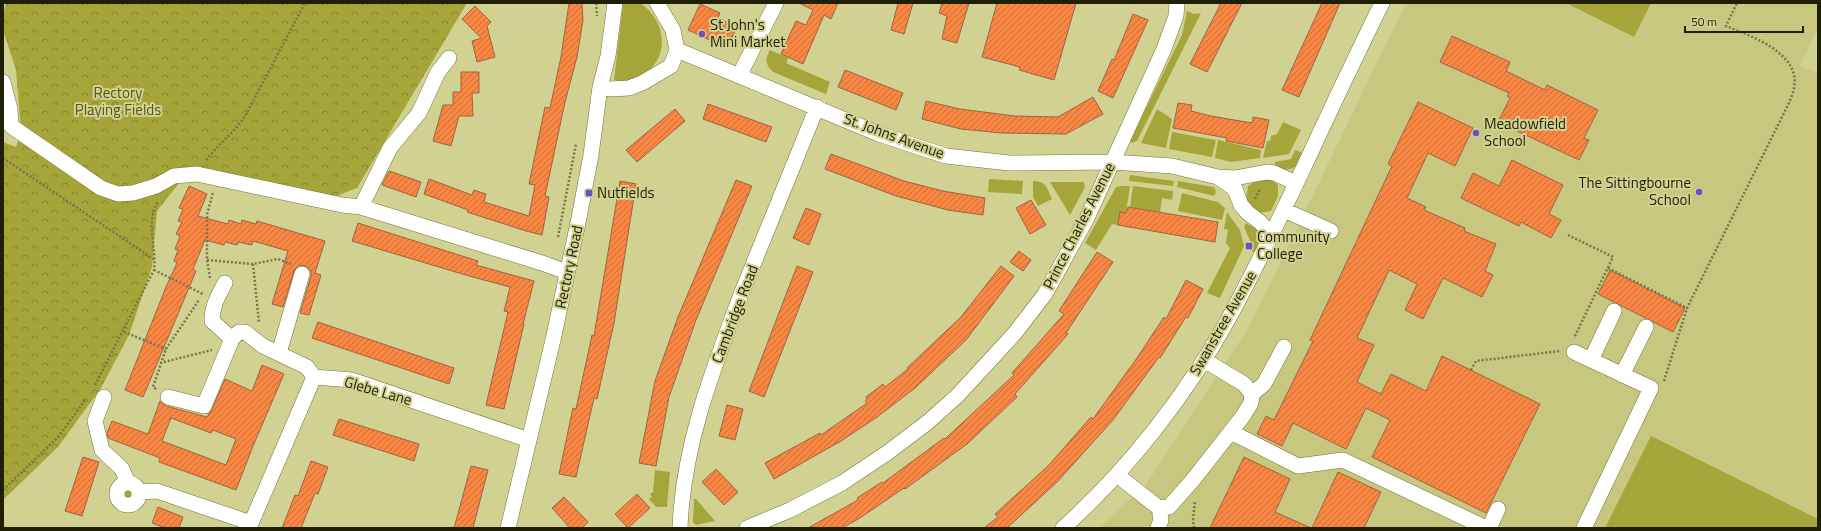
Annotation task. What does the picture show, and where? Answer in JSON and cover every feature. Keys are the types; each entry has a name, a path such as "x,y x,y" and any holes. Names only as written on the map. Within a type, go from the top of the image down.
{"street":[{"name":"Rectory Road","path":"508,528 553,340 591,155 600,87 608,56 615,3"},
{"path":"739,76 776,3"},
{"name":"Prince Charles Avenue","path":"747,528 790,510 842,483 893,448 928,422 958,395 1015,333 1045,294 1086,220 1164,49 1176,16 1177,3"},
{"name":"Swanstree Avenue","path":"1063,528 1117,475 1152,433 1204,360 1230,316 1284,210 1382,3"},
{"path":"600,87 610,89 630,88 642,83 671,66 677,50 673,30 659,4"},
{"name":"St. Johns Avenue","path":"677,50 880,134 946,156 1009,163 1113,162 1172,166 1218,177 1236,178 1267,172 1274,173 1296,183"},
{"path":"360,207 390,148 419,114 438,72 449,58"},
{"path":"3,82 10,109 11,126 101,188 118,194 156,186 174,176 197,174 342,205 360,207 567,272"},
{"name":"Cambridge Road","path":"680,528 681,503 688,454 721,347 817,107"},
{"name":"St. Johns Avenue","path":"1218,177 1234,189 1241,205 1248,213 1260,222 1271,235"},
{"path":"1284,210 1331,231"},
{"path":"279,353 300,270"},
{"path":"225,283 214,304 212,310 212,321 232,339"},
{"path":"1591,360 1614,311"},
{"path":"1622,375 1646,326"},
{"path":"96,392 95,421 102,450 122,470 134,487 157,491 250,526 314,377 306,367 263,346 245,332 239,332 232,339 204,406 168,397"},
{"path":"1159,508 1168,506 1192,481 1231,432 1251,403 1252,394 1264,384 1284,347"},
{"path":"1571,351 1651,388 1584,528"},
{"path":"1204,360 1244,384 1252,394"},
{"name":"Glebe Lane","path":"314,377 352,380 529,440"},
{"path":"1231,432 1298,466 1343,460 1488,528 1498,509"},
{"path":"1117,475 1159,508 1161,520 1158,528"}],"path":[{"path":"197,174 218,146 236,129 244,118 305,3"},
{"path":"596,3 596,20"},
{"path":"1651,388 1664,383 1688,308 1789,103 1794,87 1793,70 1781,53 1726,26 1737,3"},
{"path":"558,240 577,137"},
{"path":"3,158 155,260"},
{"path":"1248,213 1267,172"},
{"path":"208,283 210,278 207,260 207,215 214,187"},
{"path":"3,490 58,437 96,392 154,270 155,260 151,216 158,201"},
{"path":"1470,370 1476,361 1571,351 1613,257 1568,235"},
{"path":"207,260 253,264 278,259 300,270"},
{"path":"253,264 260,327 254,339"},
{"path":"1608,268 1688,308"},
{"path":"154,270 203,294"},
{"path":"168,397 153,387 160,363 166,349 203,294 205,288"},
{"path":"124,332 166,349"},
{"path":"160,363 210,351 232,339"},
{"path":"1192,481 1196,488 1193,520 1194,528"}],"shaded area":[{"name":"The Sittingbourne School","path":"1406,3 1818,3 1818,28 1800,66 1818,73 1818,528 1099,528 1147,483 1249,327"}],"green space":[{"name":"Rectory Playing Fields","path":"6,3 467,3 357,188 334,197 191,168 157,211 152,267 129,335 101,388 58,447 3,500 3,142 16,147 21,131 16,70 3,30 3,15"},
{"path":"640,3 656,20 662,42 661,52 649,71 626,81 614,80 623,4"},
{"path":"1566,3 1651,3 1634,37"},
{"path":"1187,11 1194,14 1201,13 1137,141 1132,143 1130,141 1182,35"},
{"path":"770,50 788,58 786,63 830,82 826,94 773,72 768,67 767,62 767,57"},
{"path":"1157,109 1172,119 1166,148 1141,143"},
{"path":"1283,122 1301,130 1289,154 1263,158 1267,141 1270,141 1271,136 1277,134"},
{"path":"1172,132 1216,140 1212,157 1169,149"},
{"path":"1218,140 1261,150 1260,158 1231,162 1215,158"},
{"path":"1295,150 1303,153 1296,166 1289,169 1275,167 1275,162 1291,159"},
{"path":"1130,175 1174,181 1173,186 1129,181"},
{"path":"989,179 1023,181 1022,194 988,192"},
{"path":"1258,179 1271,179 1278,185 1278,196 1271,211 1256,211 1246,200 1248,186"},
{"path":"1033,181 1041,182 1046,186 1052,199 1038,206 1033,197"},
{"path":"1178,181 1214,187 1216,192 1214,196 1177,187"},
{"path":"1050,182 1084,182 1085,187 1070,215"},
{"path":"1130,186 1126,213 1120,212 1118,225 1112,224 1096,250 1085,243 1116,187"},
{"path":"1133,186 1173,191 1172,200 1162,198 1160,212 1130,207"},
{"path":"1182,193 1218,202 1225,208 1222,220 1178,211"},
{"path":"1227,212 1240,230 1244,246 1220,298 1207,293 1230,248 1226,243 1228,230 1224,229"},
{"path":"1246,223 1260,232 1261,241 1255,253 1250,250 1250,241 1244,227"},
{"path":"1651,436 1818,519 1818,528 1605,528"},
{"path":"655,470 670,472 667,507 656,507 649,499 652,497 650,494 653,492"},
{"path":"128,484 136,487 139,495 136,503 128,506 120,503 117,495 120,487"},
{"path":"694,499 696,499 715,521 696,525 693,522"}],"building":[{"path":"569,3 582,3 583,20 577,57 565,102 545,196 549,197 542,235 467,212 468,210 424,194 429,179 472,195 474,190 486,194 484,202 529,216 535,185 529,184 545,107 550,108 561,57"},
{"path":"799,3 838,3 831,19 824,15 803,64 781,54 796,21 806,25 813,10"},
{"path":"898,3 913,3 904,34 891,30"},
{"path":"942,3 969,3 957,43 942,39 947,16 939,13"},
{"path":"997,3 1076,3 1054,80 1019,70 1020,67 982,57"},
{"path":"1221,3 1242,3 1207,72 1190,64"},
{"path":"1322,3 1340,3 1299,97 1282,90"},
{"path":"700,4 720,13 718,18 737,27 727,48 688,30"},
{"path":"475,6 491,22 487,26 495,57 477,62 472,41 481,38 462,19"},
{"path":"1133,14 1148,20 1113,98 1098,91 1112,59 1114,60"},
{"path":"1452,36 1510,62 1506,71 1545,90 1547,85 1598,110 1584,138 1589,140 1579,160 1498,122 1510,98 1507,96 1509,93 1440,62"},
{"path":"845,70 903,93 896,110 838,87"},
{"path":"461,72 479,72 479,93 472,93 473,116 459,116 451,146 433,141 443,105 453,105 453,92 461,92"},
{"path":"1093,97 1103,114 1066,134 1001,133 961,129 922,119 926,101 960,109 1015,116 1058,117"},
{"path":"1418,102 1473,128 1455,166 1428,153 1407,198 1426,207 1424,210 1465,228 1464,231 1496,244 1485,271 1493,275 1482,297 1443,278 1423,319 1405,310 1417,284 1389,270 1357,338 1374,345 1357,382 1381,394 1391,374 1426,391 1442,356 1540,404 1486,513 1372,457 1390,420 1366,408 1346,449 1293,423 1282,446 1257,434 1266,416 1274,420 1313,341 1310,340 1392,166 1388,164"},
{"path":"1178,103 1192,105 1191,111 1211,116 1252,123 1253,117 1269,120 1263,148 1226,141 1227,138 1173,128"},
{"path":"708,104 772,127 766,142 703,119"},
{"path":"675,109 685,121 637,162 626,150"},
{"path":"831,154 904,181 943,191 985,198 983,215 948,210 896,196 825,169"},
{"path":"1512,160 1563,185 1549,214 1561,220 1551,238 1521,222 1519,226 1461,198 1473,173 1499,186"},
{"path":"389,171 421,182 416,197 382,185"},
{"path":"736,180 752,186 696,320 669,397 656,466 639,463 655,381 678,317"},
{"path":"620,181 636,184 614,323 597,399 594,398 576,477 559,474 573,408 576,409 592,335 594,336"},
{"path":"189,186 207,194 198,216 228,224 229,220 241,224 242,220 256,224 257,221 325,241 315,273 321,275 309,315 300,313 311,276 311,271 305,266 299,265 294,271 283,307 272,304 288,251 253,241 252,245 238,242 237,245 225,242 224,245 205,240 193,269 196,271 143,397 125,390 177,263 174,261 178,250 175,249 180,236 176,234 182,222 178,221 183,209 179,208"},
{"path":"1031,200 1046,225 1030,234 1016,208"},
{"path":"1128,207 1218,222 1215,242 1118,225 1120,212 1126,213"},
{"path":"806,208 821,214 809,245 793,238"},
{"path":"358,223 478,261 476,265 534,281 504,409 486,405 508,312 504,311 510,287 352,241"},
{"path":"1019,251 1031,260 1023,271 1010,262"},
{"path":"1097,252 1113,262 1066,333 1068,334 1015,394 1017,397 967,444 905,489 904,488 860,518 842,528 808,528 858,500 857,498 882,482 883,483 944,438 945,439 1014,375 1012,373 1064,314 1059,311"},
{"path":"797,266 813,272 764,397 749,391"},
{"path":"1001,266 1014,276 966,340 915,388 877,417 841,441 774,479 765,463 820,433 821,435 867,403 865,401 867,399 866,397 883,384 885,387 908,369 907,368 961,317"},
{"path":"1610,270 1685,308 1673,332 1598,294"},
{"path":"1186,280 1203,289 1188,318 1186,317 1160,358 1159,357 1113,420 1057,482 1007,528 984,528 998,517 995,514 1048,466 1091,417 1093,419 1137,358 1164,317 1166,319"},
{"path":"318,322 454,368 449,384 312,338"},
{"path":"262,365 284,374 236,490 159,462 160,458 108,438 107,433 112,421 148,434 160,401 166,406 207,417 225,379 252,391","holes":["171,418 211,433 213,430 236,439 226,465 162,441"]},
{"path":"727,405 743,409 735,440 719,436"},
{"path":"339,419 419,444 414,461 333,435"},
{"path":"83,457 99,462 82,516 65,511"},
{"path":"1244,457 1290,479 1275,512 1311,528 1210,528"},
{"path":"311,461 328,467 318,494 315,493 301,528 282,528 295,495 298,496"},
{"path":"471,466 488,470 473,528 454,528"},
{"path":"716,469 738,492 724,505 702,482"},
{"path":"1338,472 1381,492 1364,528 1312,528"},
{"path":"637,494 650,508 628,528 615,514"},
{"path":"564,497 588,522 582,528 570,528 552,508"},
{"path":"158,507 183,517 179,528 165,528 152,523"}],"place":[{"name":"St John's Mini Market","path":"702,34"},
{"name":"Meadowfield School","path":"1476,133"},
{"name":"The Sittingbourne School","path":"1699,192"},
{"name":"Nutfields","path":"589,193"},
{"name":"Community College","path":"1249,246"}]}
